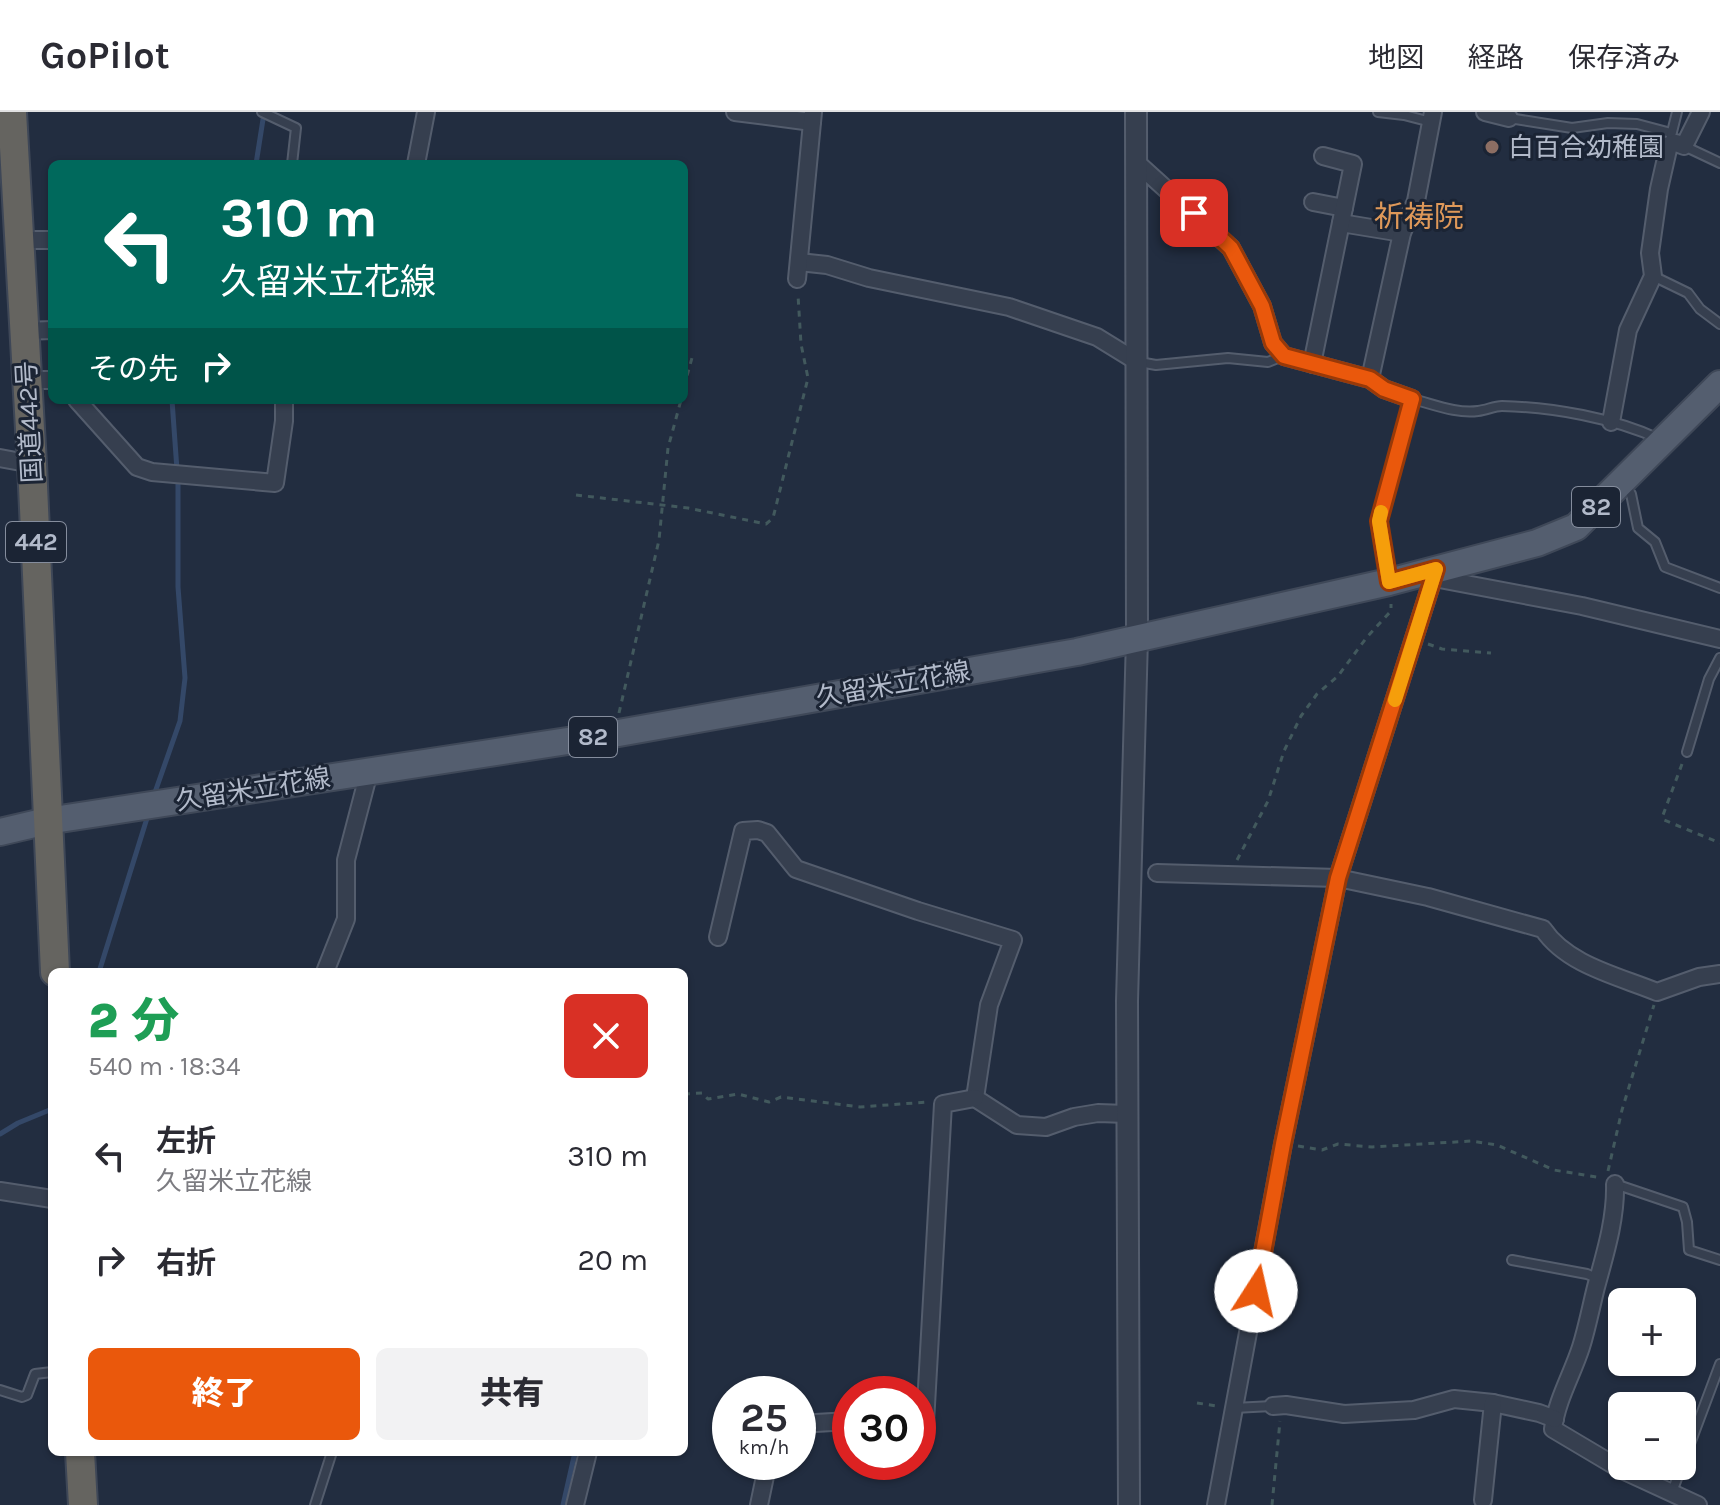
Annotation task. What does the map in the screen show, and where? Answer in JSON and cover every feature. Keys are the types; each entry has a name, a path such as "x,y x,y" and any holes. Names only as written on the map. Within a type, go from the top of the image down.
{"highway":[{"name":"国道442号","path":"12,112 7,160 19,240 38,330 40,380 32,464 55,968"},
{"path":"80,1456 83,1505"}],"main road":[{"name":"久留米立花線","path":"0,832 47,821 613,734 1077,652 1435,573 1537,543 1576,527 1720,384"}],"street":[{"path":"417,160 426,112"},
{"path":"735,112 812,117 798,271 827,265 869,278 1009,307 1097,337 1136,361"},
{"path":"1129,1505 1127,1114 1129,872 1137,638 1136,112"},
{"path":"1485,112 1509,118"},
{"path":"1611,422 1628,330 1653,276 1650,253 1659,189 1675,141 1701,112"},
{"path":"1370,379 1402,233 1416,201 1432,117"},
{"path":"1312,364 1353,164 1323,156"},
{"path":"1136,162 1231,248 1262,306 1273,343 1284,356 1370,379 1384,389 1412,399"},
{"path":"1313,202 1343,216 1402,233"},
{"path":"19,240 48,240"},
{"path":"81,404 137,467 152,472 275,483 284,404"},
{"path":"0,458 32,464"},
{"path":"1216,1505 1283,1144 1338,878 1435,573 1720,639"},
{"path":"327,968 346,919 346,860 369,772"},
{"path":"718,937 738,824 767,833 796,869 1013,940 989,1005 975,1098"},
{"path":"1157,873 1338,878 1428,897 1543,929 1552,942 1574,958 1657,992 1699,977 1720,974"},
{"path":"928,1376 943,1104 975,1098 1017,1125 1046,1127 1098,1113 1127,1114"},
{"path":"1613,1181 1616,1203 1599,1279 1581,1349 1566,1379 1553,1429 1622,1470 1698,1505"},
{"path":"0,1191 48,1198"},
{"path":"1277,1406 1344,1414 1414,1410 1454,1399 1493,1403 1555,1419"},
{"path":"1483,1500 1493,1403"},
{"path":"575,1505 587,1456"},
{"path":"759,1505 764,1480"}],"lane":[{"path":"262,112 296,128 292,160"},
{"path":"1378,112 1432,117"},
{"path":"1675,141 1677,112"},
{"path":"1509,118 1572,128 1608,123 1637,124 1720,163"},
{"path":"1653,276 1688,293 1700,309 1720,324"},
{"path":"1136,361 1156,365 1228,358 1268,362 1284,356"},
{"path":"1389,582 1379,521 1412,399 1459,411 1499,406 1536,409 1611,422 1664,441"},
{"path":"1621,482 1631,494 1638,528 1655,542 1665,567 1720,588"},
{"path":"1687,752 1709,679 1720,658"},
{"path":"1613,1181 1683,1207 1689,1250 1720,1260"},
{"path":"1512,1260 1599,1279"},
{"path":"1672,1492 1720,1364"},
{"path":"0,1390 22,1397 27,1395 35,1374 48,1372"},
{"path":"1234,1408 1277,1406"},
{"path":"315,1505 331,1456"}],"path":[{"path":"576,495 661,505 766,524 773,518 808,378 801,344 798,271"},
{"path":"688,372 693,354"},
{"path":"613,734 626,690 659,540 668,448 680,404"},
{"path":"1231,875 1268,801 1284,751 1301,716 1391,611 1389,582"},
{"path":"1414,639 1442,649 1491,653"},
{"path":"1687,752 1663,815 1664,820 1720,843"},
{"path":"1613,1181 1607,1169 1657,992"},
{"path":"688,1094 702,1093 708,1099 738,1094 769,1102 781,1097 860,1107 943,1104"},
{"path":"1283,1144 1322,1150 1338,1144 1372,1147 1471,1141 1497,1145 1554,1170 1613,1181"},
{"path":"1197,1403 1234,1408"},
{"path":"1272,1505 1277,1406"}],"waterway":[{"path":"257,160 264,113"},
{"path":"153,798 180,721 185,678 178,587 178,484 172,404"},
{"path":"100,968 148,815"},
{"path":"0,1134 48,1111"},
{"path":"563,1505 574,1456"}],"slow traffic":[{"path":"1381,512 1379,521 1389,582 1436,569 1395,700"}],"place":[{"name":"白百合幼稚園","path":"1492,147"}],"district":[{"name":"祈祷院","path":"1419,217"}],"route":[{"path":"1194,213 1231,248 1262,306 1273,343 1284,356 1370,379 1384,389 1412,399 1379,521 1389,582 1436,569 1338,878 1256,1291"}]}
